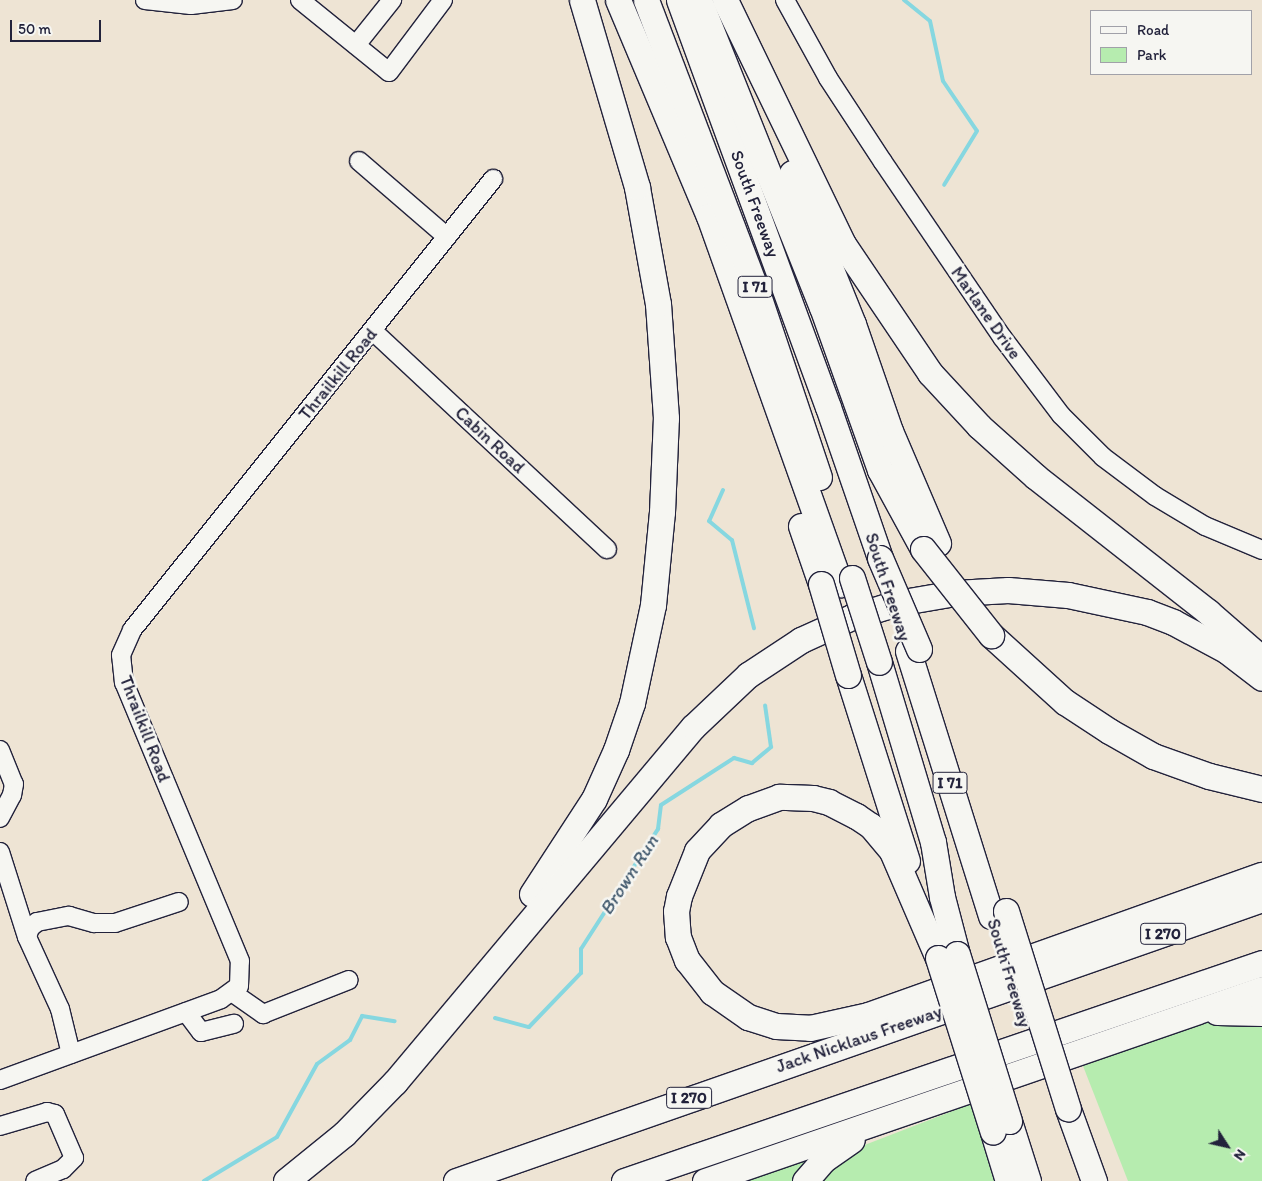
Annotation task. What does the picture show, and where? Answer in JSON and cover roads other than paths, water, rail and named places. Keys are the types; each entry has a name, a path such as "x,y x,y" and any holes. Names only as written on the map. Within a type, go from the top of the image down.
{"highway":[{"path":"395,1082 547,873 594,799 616,750 632,703 653,605 662,512 666,418 658,304 637,187 582,0"},
{"path":"617,0 838,582 947,956"},
{"name":"South Freeway","path":"646,0 758,295 838,582 864,668 932,842 942,897 947,956 1001,1126 1028,1181"},
{"name":"South Freeway","path":"679,0 828,407 914,650 1061,1111 1075,1181"},
{"path":"699,0 822,307 880,470 991,635 1065,702 1109,731 1153,756 1209,776 1262,789"},
{"path":"726,1 853,324 930,546"},
{"path":"726,1 843,244 930,373 979,426 1036,477 1208,612 1262,659"},
{"path":"286,1181 344,1134 395,1082 693,727 748,674 801,640 879,608 955,592 1008,590 1068,595 1147,612 1173,622 1227,652 1262,678"},
{"path":"947,956 892,850 870,826 844,809 821,800 779,797 748,808 721,825 697,851 679,896 676,911 678,937 687,960 712,992 748,1017 776,1026 810,1028 868,1016 1262,875"},
{"name":"Jack Nicklaus Freeway","path":"456,1181 1262,899"},
{"path":"624,1181 1262,963"},
{"path":"705,1181 924,1108 1262,989"},
{"path":"1168,1021 1221,1011 1262,1013"},
{"path":"805,1181 824,1160 850,1141 924,1108"},
{"path":"1061,1111 1094,1181"},
{"path":"1001,1126 1003,1181"},
{"path":"1001,1126 1008,1181"}],"street":[{"path":"147,1 190,5 233,0"},
{"path":"300,0 389,72 443,0"},
{"path":"356,45 392,0"},
{"name":"Marlane Drive","path":"785,0 828,78 883,162 1002,337 1061,416 1103,457 1155,496 1205,526 1262,550"},
{"path":"359,161 447,237"},
{"name":"Thrailkill Road","path":"233,993 239,986 242,974 240,962 124,683 121,656 132,630 493,179"},
{"name":"Cabin Road","path":"372,331 607,548"},
{"path":"0,750 14,784 12,795 0,818"},
{"path":"0,852 27,936 60,1009 71,1054"},
{"path":"27,936 30,928 38,922 69,916 94,923 115,923 179,902"},
{"path":"0,1080 233,993 263,1014 349,980"},
{"path":"186,1012 200,1032 234,1024"},
{"path":"0,1126 47,1112 55,1114 74,1158 63,1169 36,1181"}],"waterway":[{"name":"Brown Run","path":"904,0 930,21 943,81 977,131 944,185"},
{"name":"Brown Run","path":"723,490 709,521 732,540 754,628"},
{"name":"Brown Run","path":"495,1018 529,1027 581,973 581,949 658,829 661,805 734,758 752,763 771,747 765,705"},
{"name":"Brown Run","path":"204,1181 277,1137 317,1064 350,1040 362,1016 395,1021"}]}
